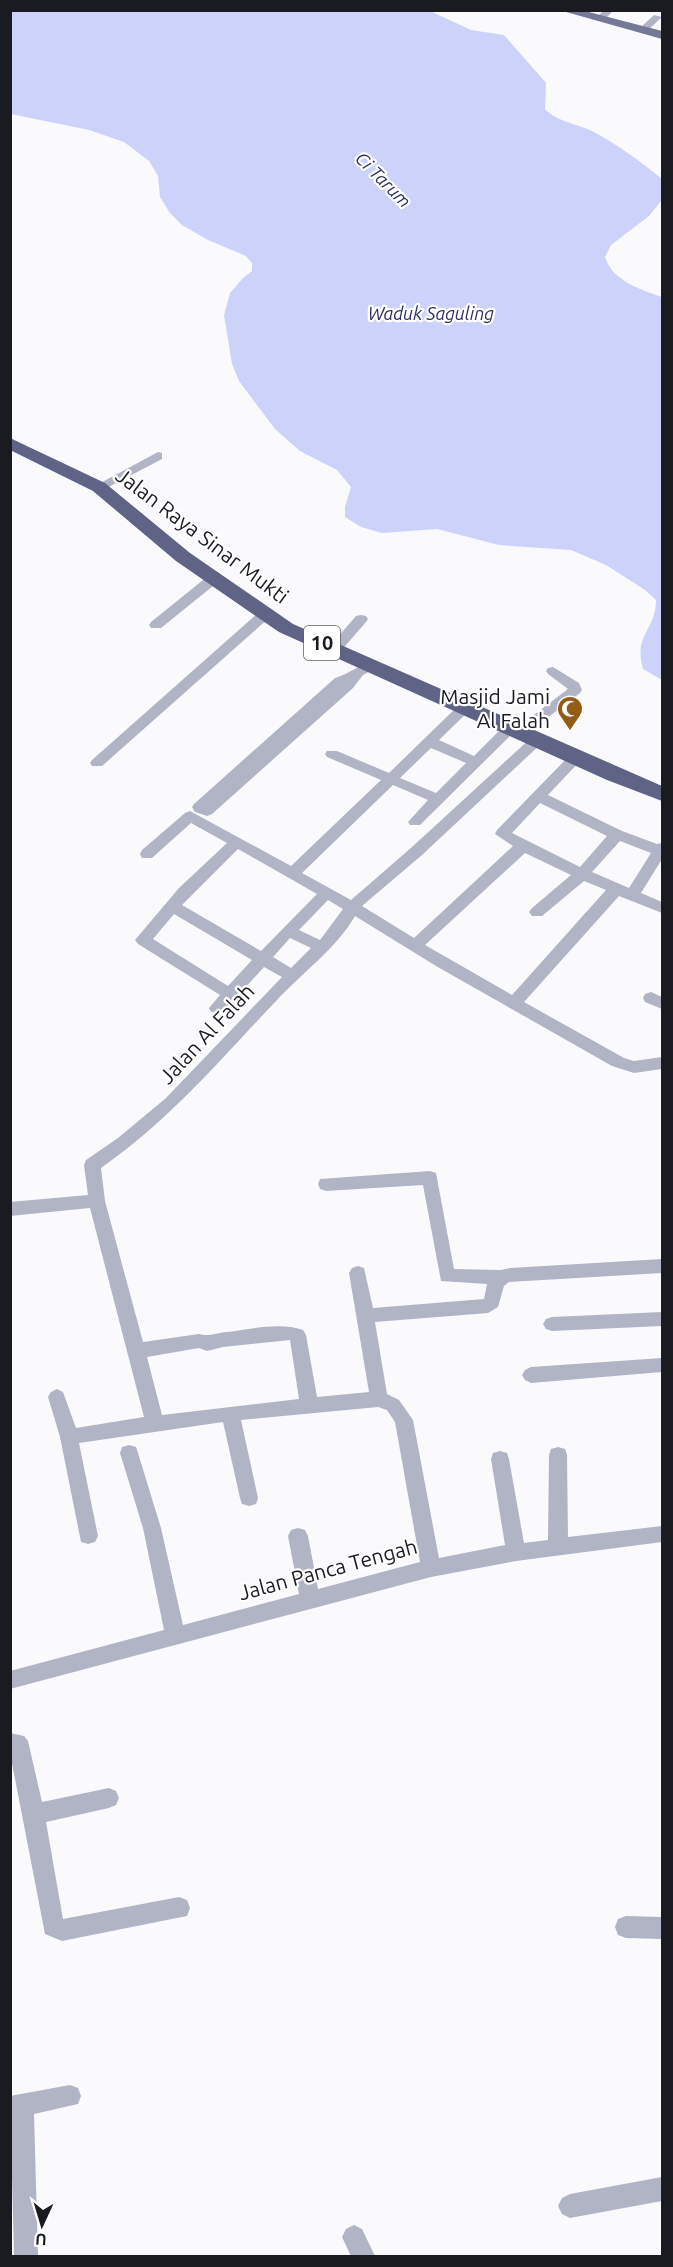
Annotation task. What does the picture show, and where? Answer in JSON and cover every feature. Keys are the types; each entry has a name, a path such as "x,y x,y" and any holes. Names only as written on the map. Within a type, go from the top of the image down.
{"highway":[{"name":"Jalan Raya Sinar Mukti","path":"10,443 99,487 213,579 286,628 663,794"}],"main road":[{"path":"565,10 663,34"}],"street":[{"path":"600,19 610,10"},
{"path":"643,30 657,16"},
{"path":"99,487 158,456"},
{"path":"156,625 213,579"},
{"path":"98,763 264,615"},
{"path":"335,649 361,619"},
{"path":"279,741 207,811 200,809 199,807 347,681 372,666"},
{"path":"415,822 475,762 523,732 542,714 561,704 575,690 574,686 553,671"},
{"path":"292,874 465,707"},
{"name":"Jalan Al Falah","path":"155,1423 97,1201 92,1169 94,1162 118,1148 172,1102 291,975 322,947 344,921 352,907 417,851 523,732"},
{"path":"430,742 475,762"},
{"path":"332,754 438,799"},
{"path":"576,757 502,834 582,874 663,908"},
{"path":"537,795 617,835 661,849 632,895"},
{"path":"147,854 190,816 352,907 415,946 618,1062 634,1067 663,1063"},
{"path":"537,912 582,874 617,835"},
{"path":"230,994 143,940 172,906 236,843"},
{"path":"415,946 518,850 526,847"},
{"path":"514,1003 617,888"},
{"path":"218,1008 288,931 327,893"},
{"path":"172,906 291,975"},
{"path":"288,931 322,947"},
{"path":"326,1184 430,1178 447,1276 501,1277 663,1266"},
{"path":"10,1209 97,1201"},
{"path":"358,1273 379,1399"},
{"path":"364,1316 488,1306 492,1302 495,1282 501,1277"},
{"path":"552,1324 663,1319"},
{"path":"135,1351 199,1341 207,1344 223,1340 291,1333 297,1335 300,1344 309,1406"},
{"path":"531,1375 663,1365"},
{"path":"57,1397 69,1437 88,1536"},
{"path":"69,1437 155,1423 379,1399 393,1405 404,1420 431,1568"},
{"path":"230,1414 249,1498"},
{"path":"129,1453 152,1528 176,1635"},
{"path":"558,1455 558,1547"},
{"path":"500,1459 516,1552"},
{"name":"Jalan Panca Tengah","path":"10,1680 431,1568 516,1552 663,1534"},
{"path":"298,1536 310,1601"},
{"path":"10,1743 19,1744 21,1748 53,1926 56,1929 62,1930 179,1908"},
{"path":"34,1814 109,1798"},
{"path":"626,1926 663,1929"},
{"path":"26,2256 16,2106 70,2096"},
{"path":"570,2206 663,2189"}],"water":[{"name":"Waduk Saguling","path":"10,11 430,11 471,30 504,35 546,83 545,109 555,117 592,131 610,141 662,179 661,201 649,216 611,245 605,257 614,272 621,278 637,288 662,297 662,680 643,669 641,658 643,640 653,619 656,600 645,590 606,565 571,550 499,545 437,529 382,533 361,527 345,517 345,507 351,487 337,470 300,451 275,429 239,381 232,364 224,315 230,293 252,271 252,263 246,256 208,240 182,225 170,213 160,197 158,176 149,161 124,142 89,130 11,114"}],"place":[{"name":"Masjid Jami Al Falah","path":"570,732"}],"water label":[{"name":"Ci Tarum","path":"383,180"}]}
